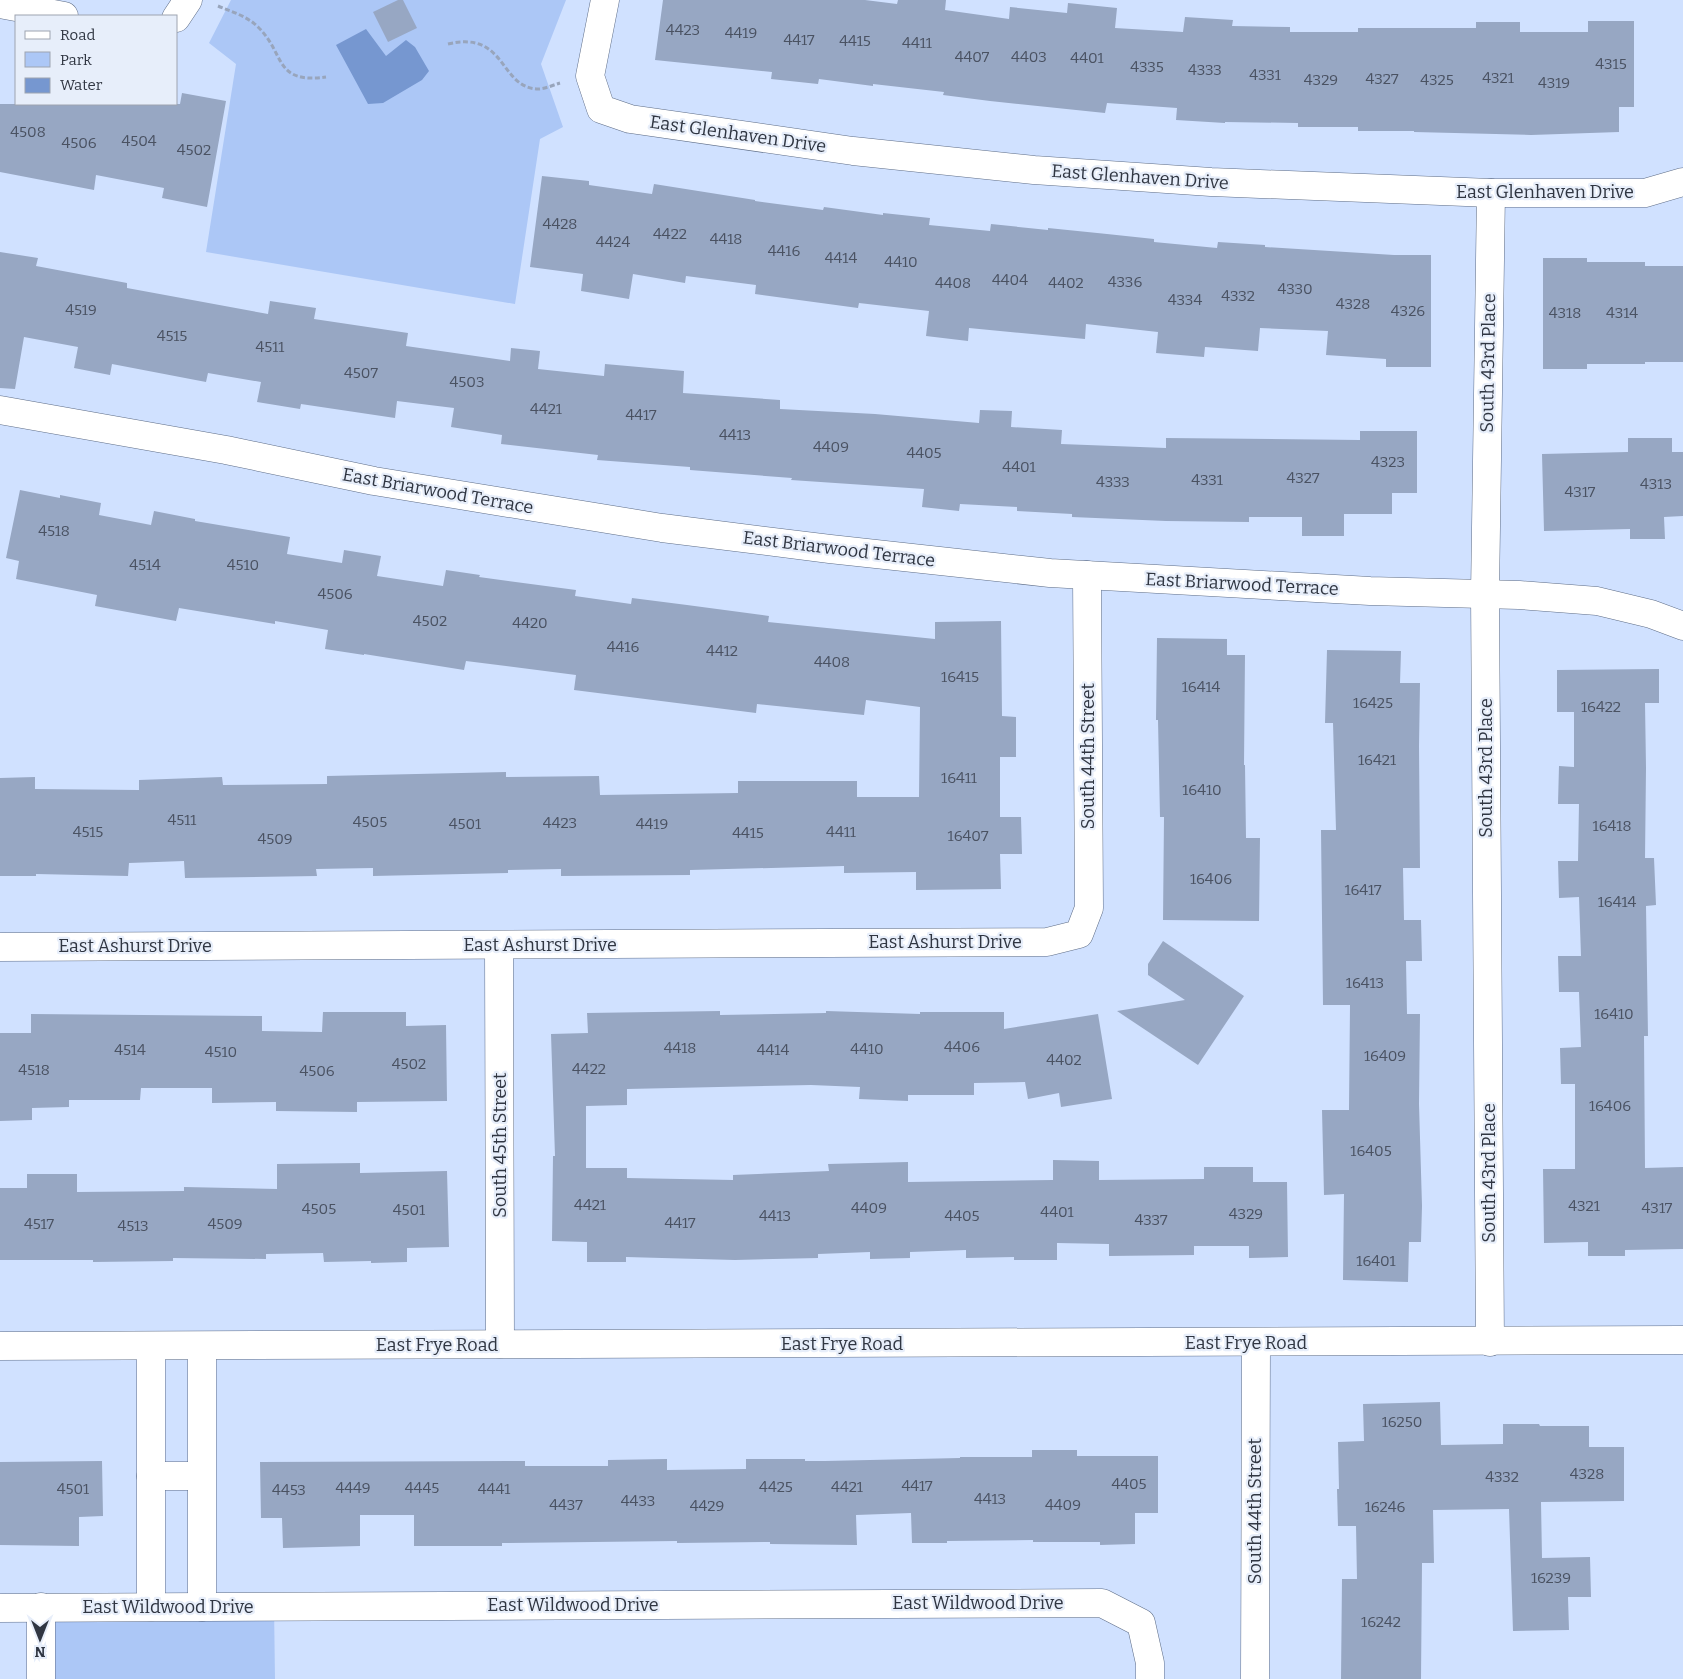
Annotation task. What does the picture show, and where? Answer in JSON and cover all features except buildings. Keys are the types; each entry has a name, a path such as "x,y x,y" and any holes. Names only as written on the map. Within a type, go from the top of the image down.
{"street":[{"path":"590,76 605,0"},
{"path":"178,17 199,2"},
{"path":"0,4 59,15"},
{"name":"East Glenhaven Drive","path":"590,76 601,109 630,119 853,151 1034,170 1220,182 1490,194 1645,193 1683,182"},
{"name":"South 43rd Place","path":"1490,194 1485,594 1490,1342"},
{"name":"East Briarwood Terrace","path":"0,410 226,450 374,481 662,528 830,549 1050,573 1370,591 1519,595 1597,601 1651,614 1683,626"},
{"name":"South 44th Street","path":"1078,934 1089,908 1087,575"},
{"name":"East Ashurst Drive","path":"0,947 1047,942 1078,934"},
{"name":"South 45th Street","path":"499,945 500,1344"},
{"name":"East Frye Road","path":"0,1346 1683,1340"},
{"name":"South 44th Street","path":"1255,1679 1256,1343"},
{"path":"151,1346 151,1607"},
{"path":"202,1346 202,1607"},
{"path":"151,1476 201,1476"},
{"name":"East Wildwood Drive","path":"0,1608 1102,1603 1141,1624 1150,1663 1150,1679"},
{"path":"41,1608 41,1679"}],"path":[{"path":"199,2 248,18 270,42 284,68 295,76 312,79 326,77"},
{"path":"448,44 469,41 484,45 494,52 513,77 526,87 539,89 590,76"}],"green space":[{"path":"231,0 566,0 541,64 563,127 540,139 515,304 206,252 236,64 209,43"},
{"path":"274,1606 275,1679 41,1679 41,1607"}],"water":[{"path":"366,29 386,56 406,40 415,47 429,71 422,80 383,103 368,104 336,45"}]}
